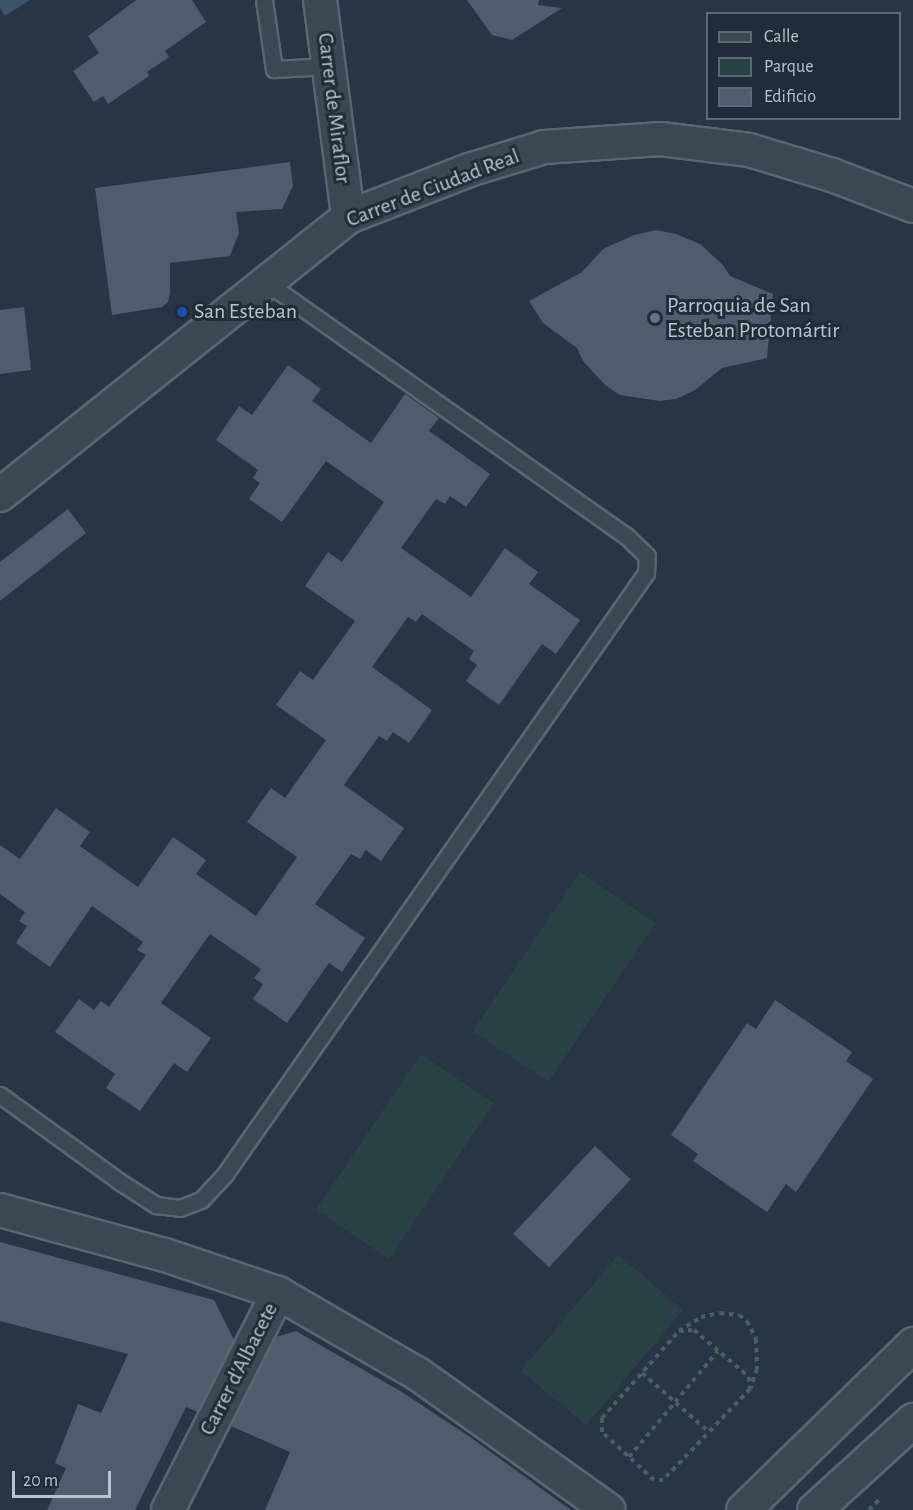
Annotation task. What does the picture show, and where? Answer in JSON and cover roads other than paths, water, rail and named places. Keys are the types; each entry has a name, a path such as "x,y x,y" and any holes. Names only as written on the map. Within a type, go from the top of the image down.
{"street":[{"name":"Carrer de Miraflor","path":"320,0 348,217"},
{"name":"Carrer de Ciudad Real","path":"0,495 348,217 469,170 544,147 661,139 749,150 832,175 913,206"},
{"path":"0,1210 165,1255 278,1293 418,1374 609,1510"},
{"name":"Carrer d'Albacete","path":"168,1510 278,1293"},
{"path":"743,1510 913,1344"},
{"path":"814,1510 913,1420"}],"lane":[{"path":"264,0 274,69 328,66"},
{"path":"0,1095 120,1182 156,1205 180,1208 201,1200 230,1166 646,573 647,556 626,536 266,282"}],"water":[{"path":"0,0 30,0 5,16 0,8"}],"place":[{"name":"San Esteban","path":"182,312"},
{"name":"Parroquia de San Esteban Protomártir","path":"655,318"}]}
